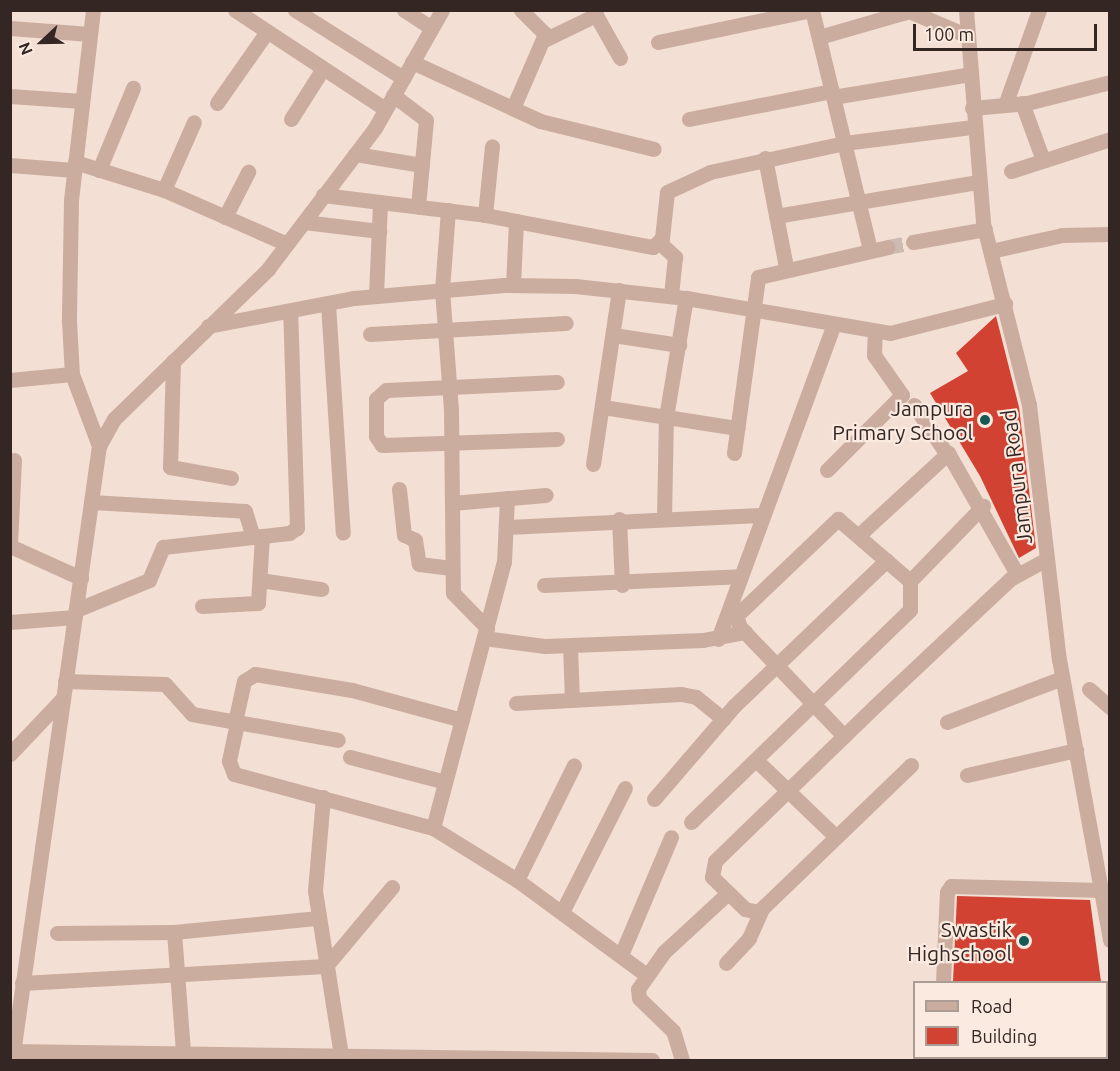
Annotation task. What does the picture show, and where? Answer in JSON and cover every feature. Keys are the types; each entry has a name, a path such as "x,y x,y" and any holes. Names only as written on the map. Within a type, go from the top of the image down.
{"street":[{"path":"93,10 75,166 72,374 99,446"},
{"path":"235,10 321,70 385,109"},
{"path":"295,10 403,78"},
{"path":"404,10 432,28"},
{"path":"442,10 385,109 355,154 287,244 114,419 99,446 12,1056 183,1053 652,1060"},
{"path":"521,10 540,24 544,40"},
{"path":"658,42 812,10 870,250"},
{"name":"Jampura Road","path":"966,10 973,127 985,229 1029,405 1062,678 1110,940"},
{"path":"1005,105 1039,10"},
{"path":"819,37 909,11 968,36"},
{"path":"513,108 544,40 595,13 620,58"},
{"path":"10,28 90,34"},
{"path":"217,103 266,33"},
{"path":"412,62 558,127 654,149"},
{"path":"291,119 321,70"},
{"path":"689,119 832,94 970,74"},
{"path":"972,108 1022,103 1110,82"},
{"path":"99,170 133,88"},
{"path":"393,95 425,116 418,207"},
{"path":"10,96 82,101"},
{"path":"1022,103 1043,160"},
{"path":"164,190 194,122"},
{"path":"660,243 664,196 672,188 724,167 844,143 973,127"},
{"path":"1011,171 1110,139"},
{"path":"485,215 492,146"},
{"path":"355,154 422,165"},
{"path":"765,159 786,267"},
{"path":"10,165 75,166 99,170 164,190 287,244"},
{"path":"225,217 248,172"},
{"path":"776,216 858,199 978,182"},
{"path":"323,195 485,215 646,247 660,243"},
{"path":"376,295 380,202"},
{"path":"448,210 442,290 449,388 452,568 455,599 485,633 570,646 718,639 745,632"},
{"path":"513,285 516,221"},
{"path":"304,222 379,231"},
{"path":"914,242 985,229"},
{"path":"991,251 1062,235 1110,234"},
{"path":"660,243 675,257 670,296"},
{"path":"734,453 758,277 786,267 888,246"},
{"path":"208,326 376,295 513,285 618,290 687,298 874,332 916,330 1005,304"},
{"path":"593,464 618,290"},
{"path":"664,518 666,417 687,298"},
{"path":"328,304 343,533"},
{"path":"10,622 75,613 149,580 163,547 294,531 300,515 290,311"},
{"path":"370,334 566,323"},
{"path":"718,639 760,516 833,326"},
{"path":"827,470 902,395 874,355 874,332"},
{"path":"612,335 678,345"},
{"path":"172,361 170,467 231,478"},
{"path":"10,380 72,374"},
{"path":"556,440 382,445 376,436 378,392 557,382"},
{"path":"914,405 946,453 956,459 983,506 1017,574"},
{"path":"603,407 738,428"},
{"path":"860,534 946,453"},
{"path":"14,460 10,546 81,578"},
{"path":"399,489 404,535 416,540 418,564 452,568"},
{"path":"452,503 546,495"},
{"path":"433,828 504,562 507,498"},
{"path":"91,502 245,511 258,537 260,580 256,605 202,606"},
{"path":"691,822 910,610 910,581 983,506"},
{"path":"506,527 619,519 760,516"},
{"path":"619,519 622,585"},
{"path":"844,736 780,665 736,623 738,612 826,526 842,519 910,581"},
{"path":"762,909 750,912 712,877 711,865 844,736 1017,574 1047,559"},
{"path":"654,799 723,719 887,560"},
{"path":"544,585 622,585 739,576"},
{"path":"260,580 321,589"},
{"path":"570,646 572,700"},
{"path":"462,720 352,690 255,674 244,681 229,761 234,774 433,828 517,880 645,974"},
{"path":"947,722 1062,678"},
{"path":"65,681 165,684 186,711 236,723 338,740"},
{"path":"1089,689 1110,707"},
{"path":"516,703 681,694 696,697 723,719"},
{"path":"10,753 62,699"},
{"path":"967,775 1076,750"},
{"path":"350,757 445,782"},
{"path":"756,760 836,837"},
{"path":"517,880 574,765"},
{"path":"726,963 749,938 762,909 911,765"},
{"path":"562,912 625,788"},
{"path":"323,797 315,861 318,918 341,1055"},
{"path":"621,955 671,837"},
{"path":"943,981 946,892 951,886 1101,890"},
{"path":"22,982 326,966 392,887"},
{"path":"681,1060 669,1025 639,998 645,974 728,893"},
{"path":"57,933 174,932 318,918"},
{"path":"174,932 183,1053"}],"building":[{"name":"Jampura Primary School","path":"996,316 1019,407 1036,548 1019,558 980,476 930,393 968,371 956,353"},
{"name":"Swastik Highschool","path":"957,896 1090,900 1101,981 953,981"}],"tunnel":[{"path":"888,247 913,242"}],"place":[{"name":"Jampura Primary School","path":"985,420"},
{"name":"Swastik Highschool","path":"1024,941"}]}
